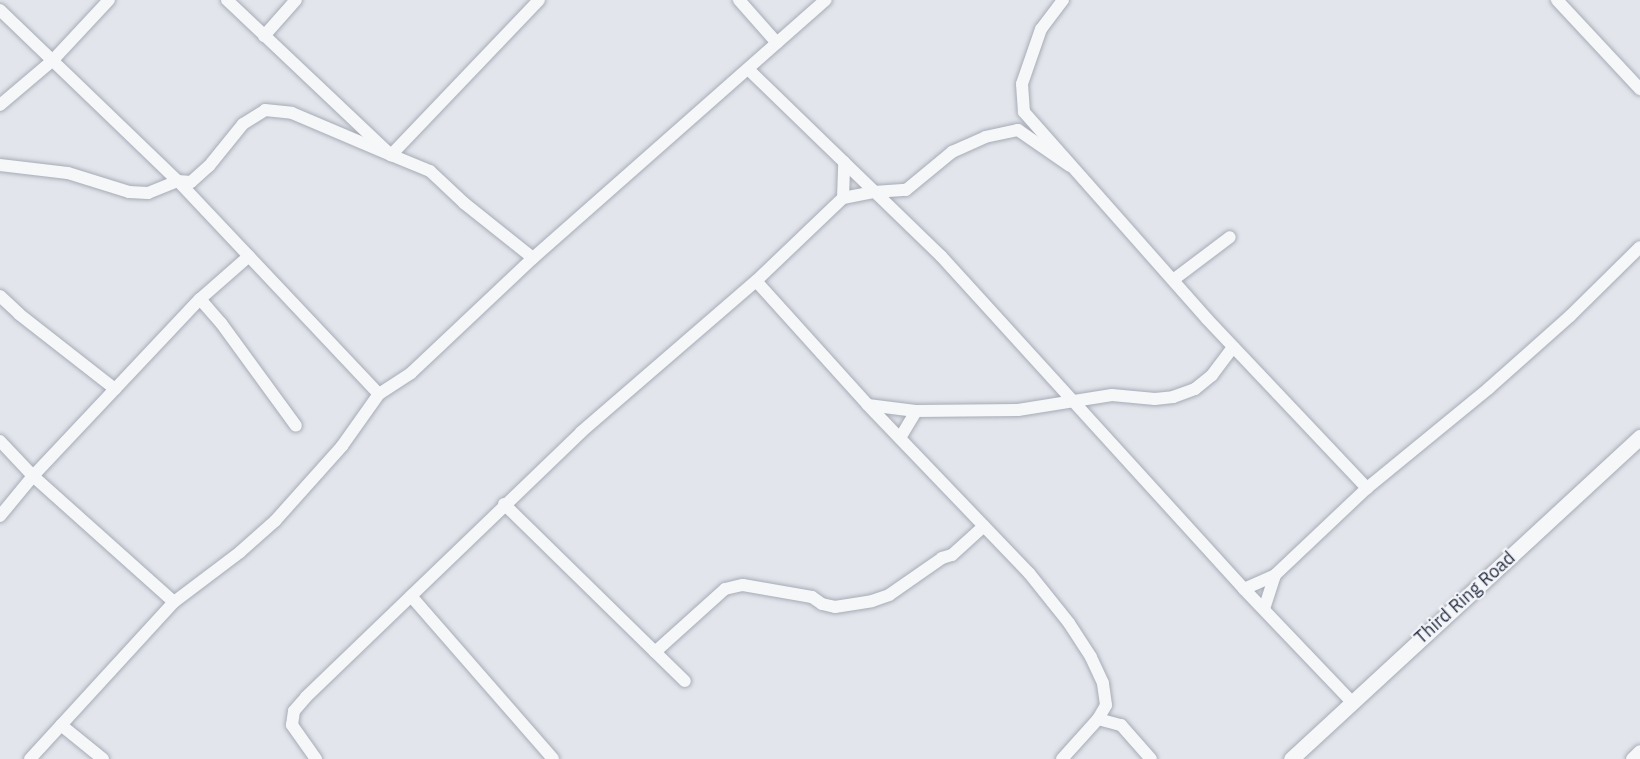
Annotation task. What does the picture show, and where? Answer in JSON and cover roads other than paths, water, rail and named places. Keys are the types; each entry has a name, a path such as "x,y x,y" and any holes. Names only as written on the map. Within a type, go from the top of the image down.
{"street":[{"path":"0,105 53,60 109,0"},
{"path":"227,0 391,155"},
{"path":"264,36 296,0"},
{"path":"391,155 539,0"},
{"path":"739,0 777,43"},
{"path":"30,759 174,602 240,552 274,521 342,446 379,394 411,373 533,258 826,0"},
{"path":"1062,0 1041,29 1022,84 1023,112 1233,347 1368,488"},
{"path":"1557,0 1640,89"},
{"path":"0,10 177,181 379,394"},
{"path":"748,69 941,256 1244,589 1352,702"},
{"path":"0,165 68,173 129,192 148,193 177,181 191,182 209,166 243,124 265,110 292,113 430,171 465,203 533,258"},
{"path":"316,759 292,725 294,711 504,504 581,432 756,281 843,198 874,192 906,190 952,152 985,137 1018,130 1070,166"},
{"path":"843,198 844,162"},
{"path":"1173,280 1230,237"},
{"path":"1244,589 1275,575 1368,488 1570,316 1640,247"},
{"path":"0,516 33,476 200,299 249,256"},
{"path":"756,281 868,405 1029,573 1069,623 1091,657 1103,683 1106,705 1098,719 1062,759"},
{"path":"0,296 115,389"},
{"path":"200,299 221,323 296,426"},
{"path":"868,405 916,411 1018,410 1112,396 1155,399 1173,397 1195,389 1212,375 1233,347"},
{"path":"900,438 916,411"},
{"name":"Third Ring Road","path":"1291,759 1634,451 1640,437"},
{"path":"0,441 33,476 174,602"},
{"path":"504,504 685,681"},
{"path":"655,652 725,589 743,585 812,597 822,604 835,607 872,601 890,595 942,558 952,555 984,526"},
{"path":"1264,609 1275,575"},
{"path":"411,596 553,759"},
{"path":"1098,719 1121,725 1151,759"},
{"path":"61,725 103,759"},
{"path":"1632,759 1640,751"}]}
